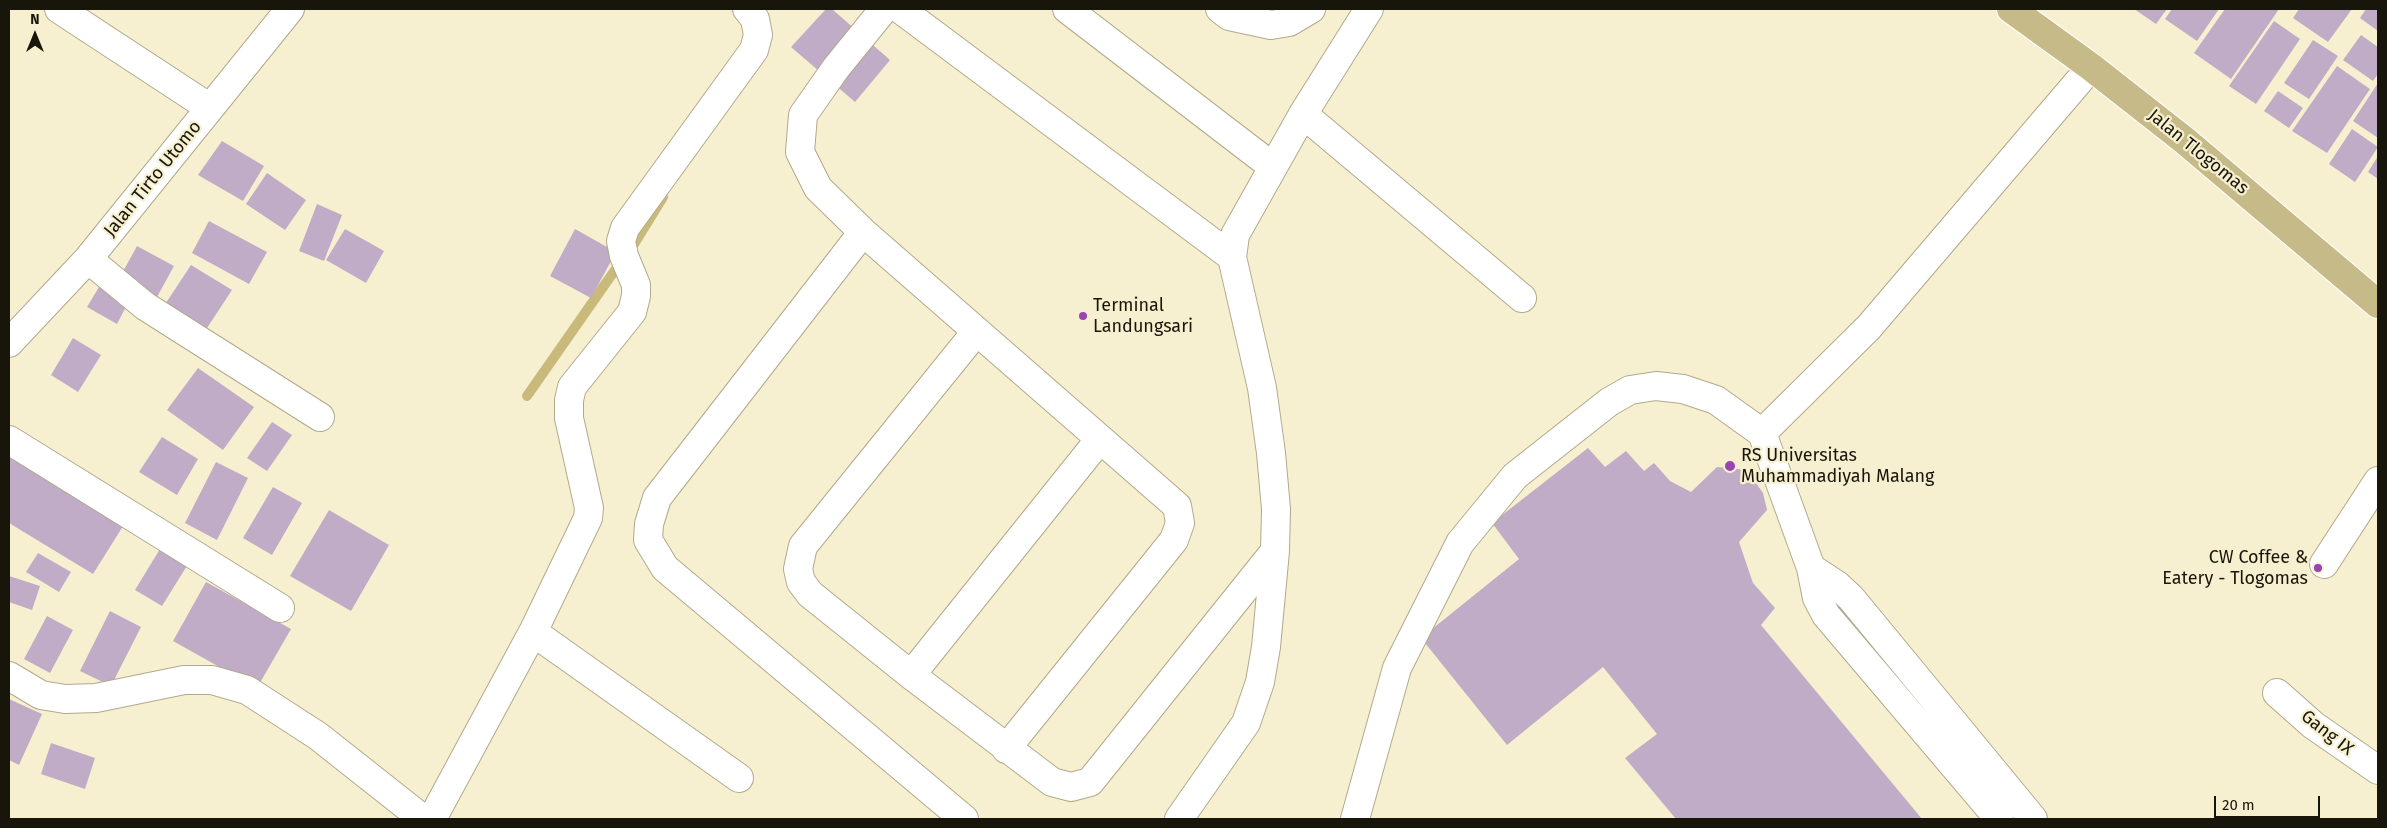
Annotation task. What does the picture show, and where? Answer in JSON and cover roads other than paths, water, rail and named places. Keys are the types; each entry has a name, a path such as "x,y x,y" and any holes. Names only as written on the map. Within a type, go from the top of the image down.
{"main road":[{"name":"Jalan Tlogomas","path":"2011,9 2091,67 2184,140 2378,304"}],"street":[{"path":"59,9 210,108"},
{"name":"Jalan Tirto Utomo","path":"9,343 88,259 290,9"},
{"path":"432,819 533,632 588,518 589,508 569,418 569,400 572,387 632,312 636,296 636,285 624,256 621,241 625,228 754,50 758,35 755,19 747,9"},
{"path":"884,9 836,68 803,115 800,152 818,188 863,232 1177,506 1180,523 1174,540 1006,749"},
{"path":"900,9 1232,257"},
{"path":"1067,9 1273,168"},
{"path":"1220,9 1229,16 1271,25 1289,22 1311,9"},
{"path":"1179,819 1246,723 1260,682 1266,647 1275,551 1276,509 1262,388 1232,257 1235,235 1303,114 1370,9"},
{"path":"1762,433 1869,327 2091,67"},
{"path":"1303,114 1522,298"},
{"path":"863,232 657,498 652,510 648,540 665,568 964,819"},
{"path":"88,259 145,306 320,417"},
{"path":"976,332 803,546 798,570 801,582 810,594 1006,749 1052,782 1071,787 1090,782 1275,551"},
{"path":"1355,819 1397,668 1460,543 1515,476 1608,402 1630,390 1656,386 1683,389 1716,400 1762,433 1811,568 1817,598 1826,615 1999,819"},
{"path":"911,675 1100,439"},
{"path":"9,440 280,608"},
{"path":"2324,564 2378,481"},
{"path":"1811,568 1837,585 1851,598 2033,819"},
{"path":"533,632 739,778"},
{"path":"9,676 41,695 65,699 96,698 184,680 212,680 247,690 318,736 423,819"},
{"name":"Gang IX","path":"2277,693 2313,725 2378,770"}],"waterway":[{"path":"634,244 663,197"},
{"path":"527,396 615,270"}],"place":[{"name":"Terminal Landungsari","path":"1083,316"},
{"name":"RS Universitas Muhammadiyah Malang","path":"1730,466"},
{"name":"CW Coffee & Eatery - Tlogomas","path":"2318,568"}]}
